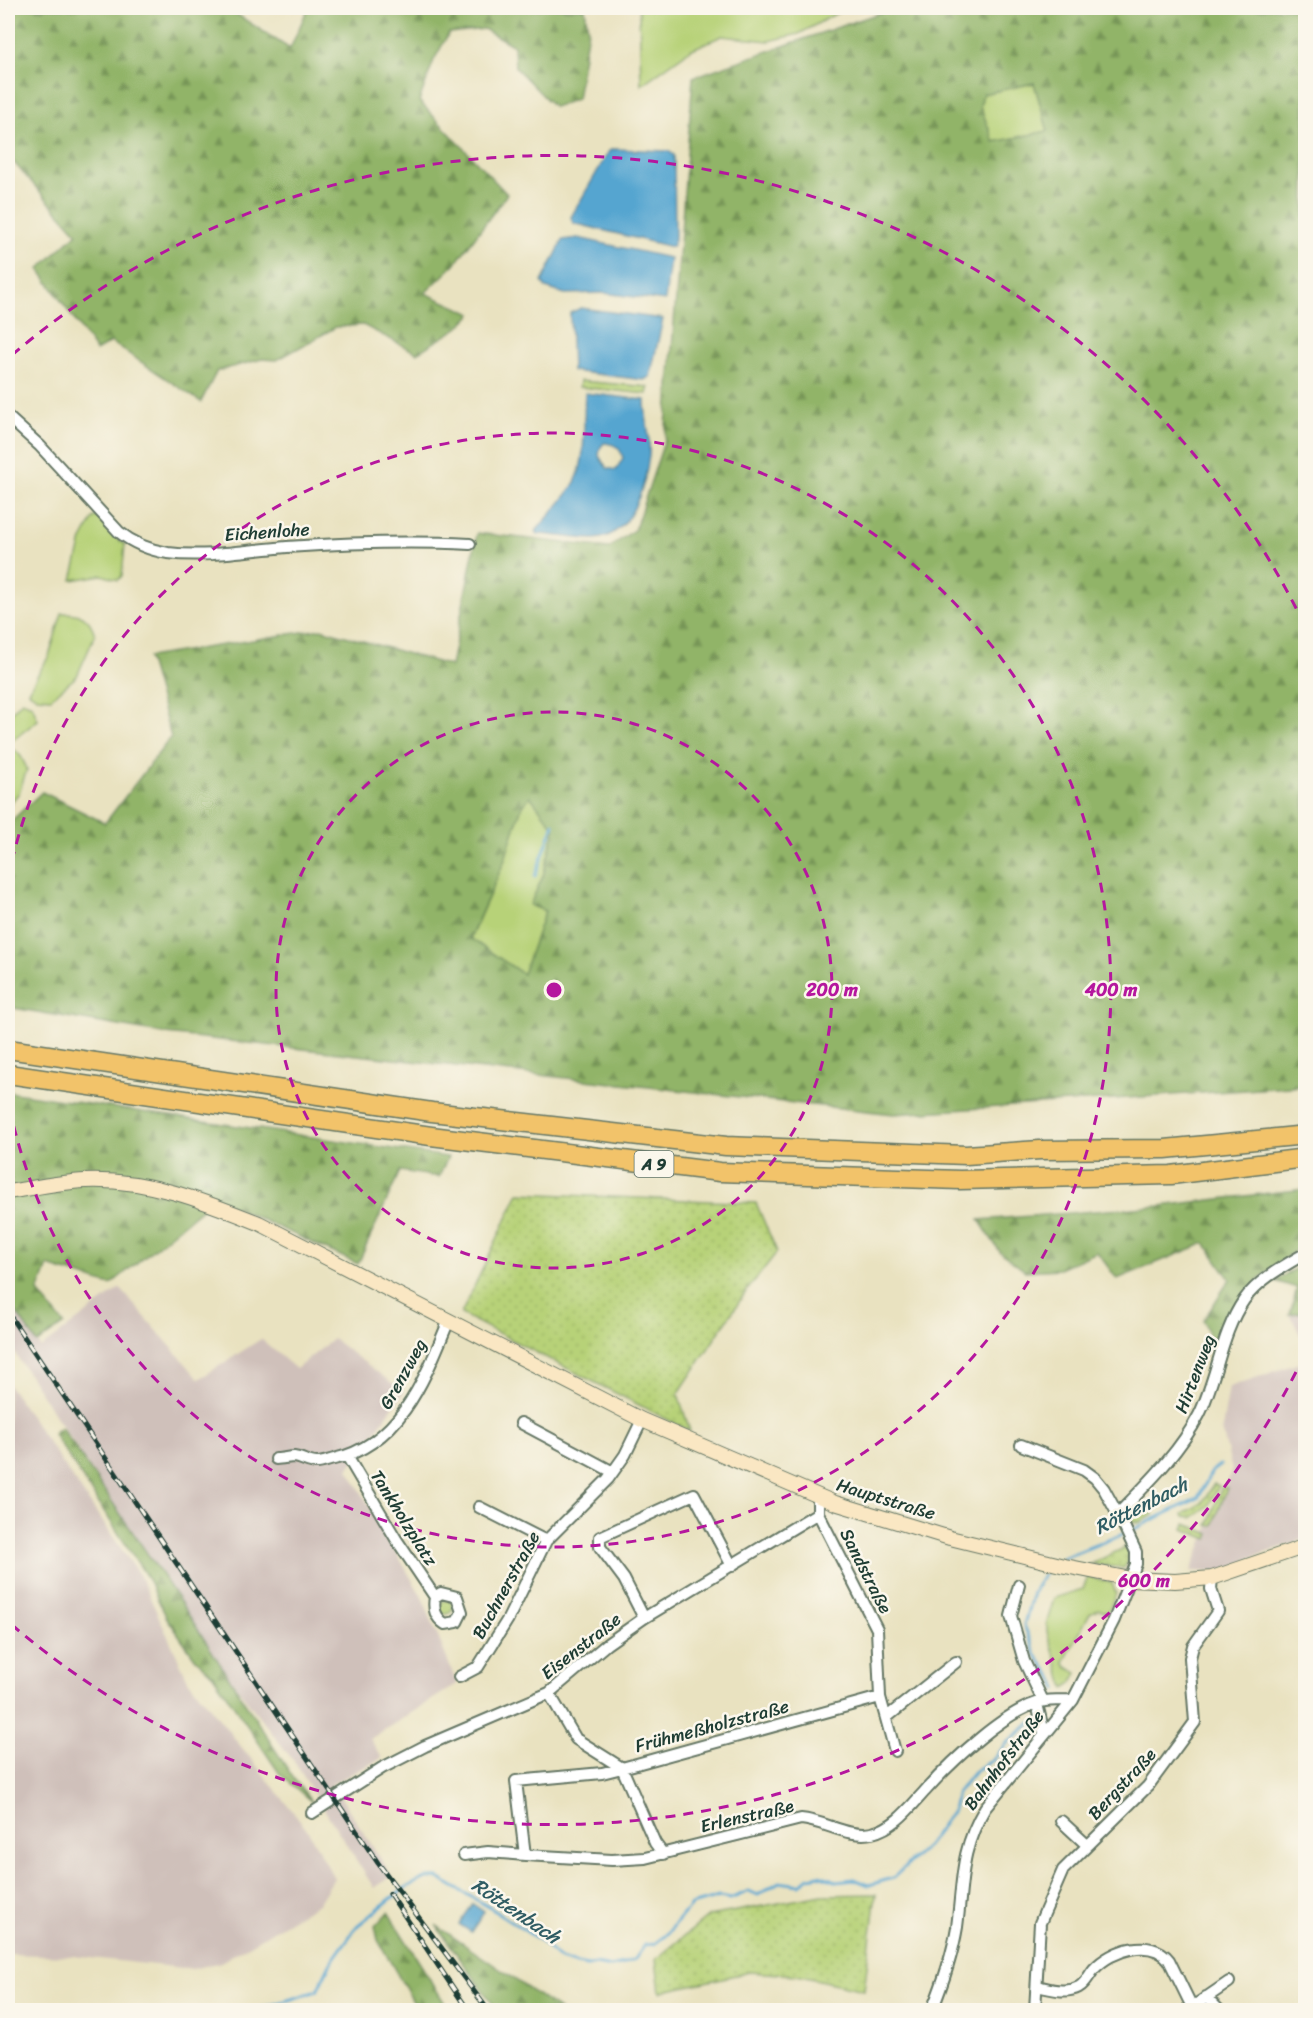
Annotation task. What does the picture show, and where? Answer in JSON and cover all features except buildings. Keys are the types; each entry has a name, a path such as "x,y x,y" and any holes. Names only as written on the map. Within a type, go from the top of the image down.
{"highway":[{"name":"A 9","path":"8,1049 432,1112 726,1146 966,1155 1040,1150 1165,1149 1305,1135"},
{"name":"A 9","path":"8,1074 431,1136 720,1172 995,1179 1171,1175 1305,1158"}],"main road":[{"name":"Hauptstraße","path":"8,1192 86,1181 144,1185 195,1198 259,1223 642,1420 818,1497 950,1538 1050,1563 1131,1579 1175,1581 1212,1578 1305,1546"}],"street":[{"name":"Eichenlohe","path":"8,417 40,446 132,543 170,553 343,543 470,544"},
{"name":"Hirtenweg","path":"1121,1519 1187,1436 1211,1390 1233,1323 1244,1300 1264,1279 1305,1253"},
{"name":"Grenzweg","path":"276,1459 295,1457 316,1463 347,1456 376,1442 400,1416 433,1360 449,1320"},
{"name":"Buchnerstraße","path":"459,1677 478,1667 490,1649 546,1541 613,1472 642,1420"},
{"path":"520,1423 613,1472"},
{"path":"1021,1445 1084,1470 1104,1489 1121,1519"},
{"name":"Tankholzplatz","path":"347,1456 396,1539 435,1597"},
{"path":"644,1618 624,1579 600,1547 600,1537 694,1494 732,1566"},
{"path":"818,1497 818,1514"},
{"path":"480,1507 546,1541"},
{"name":"Eisenstraße","path":"312,1814 382,1768 425,1746 549,1693 607,1644 644,1618 818,1514"},
{"name":"Sandstraße","path":"818,1514 874,1621 880,1697 895,1751"},
{"name":"Bahnhofstraße","path":"932,2010 950,1965 957,1926 962,1862 977,1821 1044,1733 1073,1700 1089,1672 1131,1579 1136,1564 1134,1548 1121,1519"},
{"name":"Bergstraße","path":"1035,2010 1038,1986 1037,1948 1045,1906 1063,1870 1148,1786 1195,1722 1190,1658 1193,1646 1218,1611 1211,1589 1212,1578"},
{"path":"1019,1585 1011,1616 1024,1661 1040,1703 1044,1733"},
{"path":"887,1717 956,1662"},
{"name":"Frühmeßholzstraße","path":"549,1693 576,1739 622,1768 880,1697"},
{"name":"Erlenstraße","path":"464,1855 488,1852 612,1860 645,1858 801,1819 817,1820 850,1833 879,1831 901,1817 962,1752 1011,1717 1040,1703 1073,1700"},
{"path":"525,1855 516,1781 602,1773 622,1768 655,1843 663,1854"},
{"path":"1061,1821 1087,1845"},
{"path":"1038,1986 1070,1990 1084,1983 1106,1958 1129,1948 1150,1948 1165,1955 1190,2009 1229,1982"},
{"path":"1206,1997 1219,2010"}],"shaded area":[{"path":"120,1288 199,1379 261,1339 296,1369 333,1339 404,1392 348,1469 422,1597 457,1684 370,1739 382,1758 332,1784 392,1876 374,1888 293,1760 222,1669 8,1343 8,1300 41,1348"},
{"path":"1305,1312 1305,1345 1290,1314"},
{"path":"1305,1361 1305,1539 1250,1558 1223,1572 1191,1571 1232,1470 1222,1429 1229,1387"},
{"path":"8,1384 140,1576 188,1680 307,1829 334,1878 318,1904 221,1962 192,1969 72,1956 8,1954"}],"green space":[{"path":"8,8 227,8 290,49 308,8 585,8 588,30 577,99 554,107 515,67 514,46 484,29 449,33 434,60 419,101 507,194 455,264 425,293 472,314 458,328 417,353 363,325 336,327 277,360 262,359 217,371 201,402 111,342 96,351 39,269 77,233 8,156"},
{"path":"639,8 846,8 799,34 769,41 722,36 690,50 641,85"},
{"path":"894,8 1305,8 1305,1086 894,1114 166,1034 8,1007 8,824 42,792 105,823 171,737 148,657 321,629 451,666 477,533 609,548 635,529 665,439 693,77","holes":["1034,83 1048,131 994,142 980,106 983,94","530,796 555,829 543,876 530,905 545,911 523,974 470,938 504,862 521,809"]},
{"path":"1034,83 1048,131 994,142 980,106 983,94"},
{"path":"580,381 649,387 647,394 579,387"},
{"path":"94,517 97,517 118,540 125,544 122,576 118,580 102,575 72,580 82,540"},
{"path":"62,613 84,617 95,635 77,676 51,698 37,697 28,691 49,656"},
{"path":"22,701 32,705 38,720 8,744 8,716"},
{"path":"8,749 18,753 27,769 19,793 8,806"},
{"path":"530,795 555,829 543,876 530,905 545,911 523,974 470,939 504,862 521,809"},
{"path":"8,1092 448,1157 439,1177 400,1171 358,1264 215,1198 110,1285 48,1266 38,1292 64,1324 37,1343 8,1300"},
{"path":"1305,1189 1305,1244 1275,1266 1251,1288 1232,1313 1215,1347 1203,1321 1230,1279 1205,1243 1117,1279 1097,1252 1059,1269 1025,1271 1000,1252 979,1220 1160,1206"},
{"path":"519,1193 756,1203 777,1252 745,1293 678,1394 690,1431 461,1314"},
{"path":"1305,1263 1305,1312 1290,1314 1297,1288 1275,1281"},
{"path":"61,1427 181,1603 294,1779 314,1804 280,1774 213,1675 195,1658 167,1618 147,1577 53,1433"},
{"path":"1214,1484 1219,1486 1207,1508 1192,1518 1184,1517 1183,1514 1202,1503"},
{"path":"1222,1487 1227,1488 1213,1526 1208,1524"},
{"path":"1146,1503 1154,1515 1138,1523 1132,1522 1132,1512"},
{"path":"1186,1524 1210,1534 1208,1539 1184,1529"},
{"path":"1128,1546 1128,1562 1124,1568 1091,1564"},
{"path":"1088,1577 1112,1583 1116,1594 1107,1613 1098,1609 1090,1613 1064,1662 1067,1667 1077,1673 1072,1683 1065,1688 1047,1632 1047,1622 1054,1598 1083,1589"},
{"path":"443,1600 449,1600 453,1607 449,1614 443,1614 439,1610 439,1604"},
{"path":"876,1894 864,1990 796,1975 749,1972 660,1992 656,1959 709,1916 822,1895"},
{"path":"388,1912 449,2010 393,2010 416,2007 378,1940 375,1926"},
{"path":"436,1925 559,2010 497,2010"}],"water":[{"path":"613,149 668,151 674,155 675,237 672,247 573,223 571,217 609,151"},
{"path":"578,238 670,258 665,301 604,293 565,294 546,288 542,282 563,240"},
{"path":"581,308 663,319 650,377 644,380 572,371 570,313"},
{"path":"585,393 645,400 649,449 640,495 627,520 618,530 607,536 587,539 538,534 536,531 568,493 579,471 583,449","holes":["604,443 614,445 620,451 623,458 616,470 607,468 599,456 600,448"]},
{"path":"473,1904 484,1912 471,1932 459,1924"}],"waterway":[{"path":"535,876 554,824"},
{"name":"Röttenbach","path":"1063,1558 1126,1533 1198,1498 1212,1471 1220,1465"},
{"name":"Röttenbach","path":"1045,1572 1033,1592 1024,1625 1036,1655 1056,1683 1057,1689"},
{"name":"Röttenbach","path":"256,2010 317,1991 330,1964 357,1926 403,1889 426,1878 438,1878 489,1907 538,1939 560,1959 587,1966 596,1964 611,1967 635,1959 645,1945 654,1944 666,1935 691,1905 719,1897 730,1899 749,1891 758,1895 779,1882 800,1885 809,1877 819,1875 836,1881 854,1879 869,1885 893,1878 927,1846 953,1810 957,1793 976,1770 993,1760 1008,1742 1031,1723"}],"railway":[{"path":"8,1313 378,1863 488,2010"},
{"path":"390,1894 468,2010"}]}
